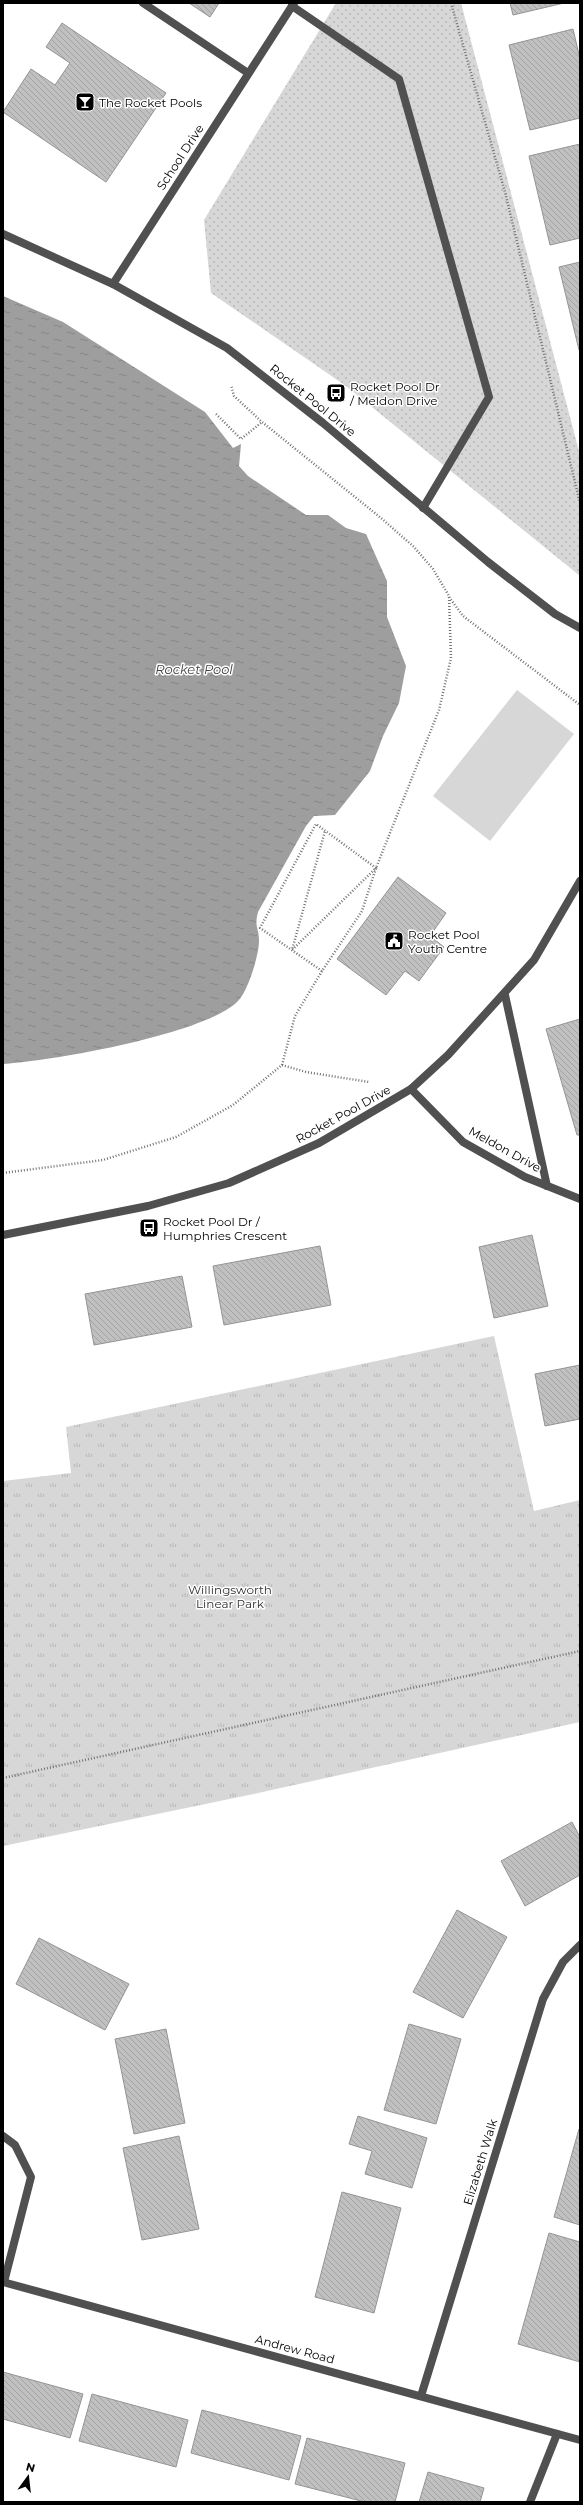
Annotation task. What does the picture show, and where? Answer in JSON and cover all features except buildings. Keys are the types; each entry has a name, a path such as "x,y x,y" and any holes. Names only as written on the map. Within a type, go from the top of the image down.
{"street":[{"path":"143,3 248,73"},
{"path":"293,5 399,79 489,397 423,508"},
{"name":"School Drive","path":"113,284 293,5"},
{"name":"Rocket Pool Drive","path":"3,234 113,284 227,348 323,423 423,508 555,614 580,628"},
{"name":"Rocket Pool Drive","path":"3,1235 148,1206 229,1183 319,1143 411,1089 448,1055 505,995 534,960 580,881"},
{"path":"505,995 547,1186"},
{"name":"Meldon Drive","path":"411,1089 463,1142 525,1177 580,1199"},
{"name":"Elizabeth Walk","path":"421,2396 542,1999 564,1962 580,1944"},
{"path":"3,2136 15,2145 31,2177 3,2282"},
{"name":"Andrew Road","path":"3,2282 580,2440"},
{"path":"530,2502 557,2434"}],"path":[{"path":"451,3 505,192 580,503"},
{"path":"227,348 228,375 234,396 262,422 414,547 433,568 449,596 463,616 580,705"},
{"path":"216,414 241,439 262,422"},
{"path":"3,1173 103,1160 176,1137 233,1106 282,1065 295,1016 322,971 362,911 376,868 439,710 451,658 449,596"},
{"path":"322,971 260,928 316,824 376,868"},
{"path":"292,950 325,831"},
{"path":"292,950 376,868"},
{"path":"282,1065 306,1072 411,1089"},
{"path":"3,1778 580,1651"}],"green space":[{"path":"336,3 461,3 580,455 580,576 346,386 211,293 204,220"},
{"path":"517,690 574,734 490,841 433,796"},
{"name":"Willingsworth Linear Park","path":"494,1336 534,1511 580,1500 580,1722 258,1793 3,1846 3,1481 71,1473 66,1427"}],"water":[{"name":"Rocket Pool","path":"3,296 63,322 205,412 233,448 241,444 239,466 248,476 306,515 328,515 346,528 366,534 387,581 387,617 406,666 399,703 383,736 370,771 335,815 314,816 306,826 258,912 257,924 259,947 246,989 238,1001 221,1013 163,1035 127,1044 56,1058 3,1064"}],"place":[{"name":"The Rocket Pools","path":"85,102"},
{"name":"Rocket Pool Dr / Meldon Drive","path":"336,393"},
{"name":"Rocket Pool Youth Centre","path":"394,941"},
{"name":"Rocket Pool Dr / Humphries Crescent","path":"149,1228"}]}
